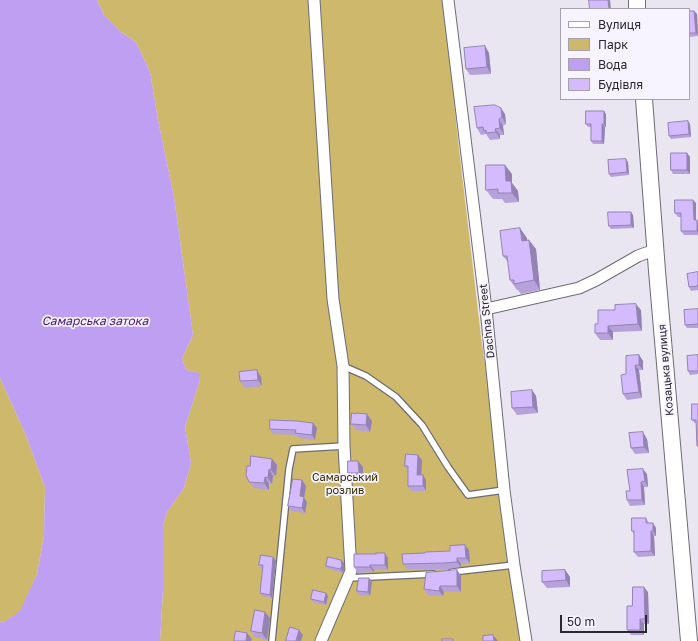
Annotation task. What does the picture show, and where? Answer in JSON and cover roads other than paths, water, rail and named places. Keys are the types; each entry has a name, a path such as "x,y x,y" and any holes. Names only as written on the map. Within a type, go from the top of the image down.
{"street":[{"path":"314,0 333,299 342,366 344,446 351,571 320,641"},
{"name":"Dachna Street","path":"448,0 486,309 504,490 526,641"},
{"name":"Козацька вулиця","path":"644,100 689,641"},
{"path":"486,309 579,288 638,256 656,251"}],"lane":[{"path":"342,366 366,376 396,397 422,425 448,467 468,495 504,490"},
{"path":"272,641 293,449 344,446"},
{"path":"448,573 514,565"},
{"path":"347,578 440,573"}],"water":[{"name":"Самарська затока","path":"0,0 97,0 104,15 121,32 136,42 150,72 174,197 193,335 182,358 186,370 199,373 200,380 185,427 191,463 184,488 167,512 163,526 163,590 160,641 0,641 0,621 3,623 20,611 37,574 44,536 45,487 25,433 0,378"}],"park label":[{"name":"Самарський розлив","path":"345,484"}]}
